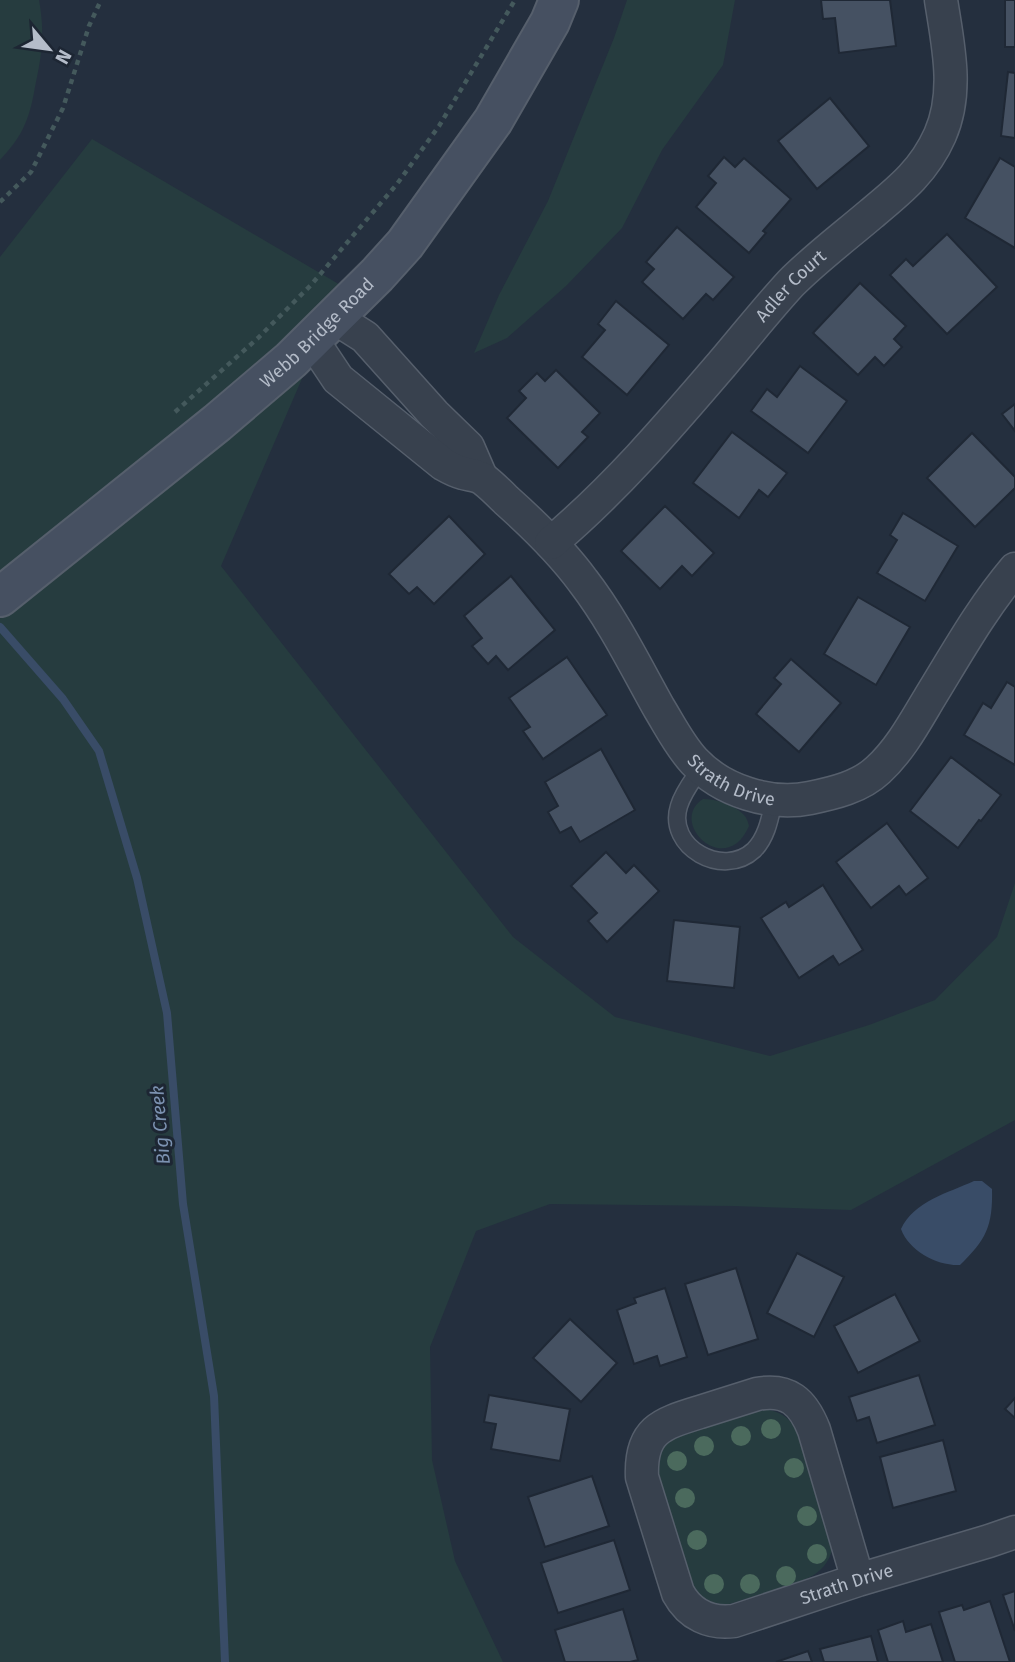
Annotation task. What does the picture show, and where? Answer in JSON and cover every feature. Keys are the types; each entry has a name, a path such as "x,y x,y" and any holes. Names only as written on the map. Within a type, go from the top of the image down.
{"street":[{"name":"Webb Bridge Road","path":"0,597 217,423 323,329 377,275 437,202 493,121 550,22 559,0"},
{"name":"Adler Court","path":"551,543 615,485 792,282 898,194 921,168 941,134 950,98 951,71 941,0"},
{"name":"Strath Drive","path":"431,433 338,379 323,329 365,337 431,433 443,464 454,471 481,477 551,543 583,581 617,633 676,737 693,760 708,775 725,784 774,800 798,801 827,794 867,779 878,770 907,734 982,611 1015,569"},
{"name":"Strath Drive","path":"858,1580 808,1416 790,1397 769,1392 757,1394 667,1422 653,1434 644,1450 642,1477 678,1593 684,1604 713,1622 734,1621 1015,1532"}],"lane":[{"path":"701,768 686,789 678,807 677,822 680,835 688,845 710,860 734,860 753,851 766,831 774,800"}],"path":[{"path":"0,202 31,172 62,108 89,26 101,0"},
{"path":"175,412 258,338 311,285 397,184 439,126 515,0"}],"green space":[{"path":"0,0 39,0 42,44 32,101 23,129 0,160"},
{"path":"627,0 735,0 723,65 662,150 622,228 566,286 507,338 474,353 499,295 548,201"},
{"path":"92,139 342,286 221,566 513,937 615,1017 770,1056 869,1025 935,1000 997,937 1015,883 1015,1120 851,1210 550,1204 476,1231 430,1347 432,1460 455,1561 503,1662 0,1662 0,257"},
{"path":"703,799 725,803 745,816 749,826 739,841 727,848 715,847 704,841 696,832 692,821 694,809"},
{"path":"755,1409 772,1411 783,1416 803,1438 833,1542 827,1562 813,1575 726,1605 700,1596 689,1583 662,1498 656,1466 657,1455 674,1433"}],"water":[{"path":"974,1181 982,1181 992,1189 991,1213 982,1240 960,1265 933,1260 910,1244 901,1229 914,1211 933,1199"}],"building":[{"path":"821,0 890,0 896,46 839,53 835,18 823,19"},
{"path":"1005,0 1015,0 1015,47 1005,47"},
{"path":"1008,72 1015,73 1015,138 1001,136"},
{"path":"830,98 869,146 817,189 778,141"},
{"path":"724,157 735,167 744,158 791,199 763,231 766,233 749,253 696,207 716,183 708,176"},
{"path":"1000,158 1015,167 1015,248 965,218"},
{"path":"677,227 734,277 713,300 706,294 683,319 642,282 654,269 646,262"},
{"path":"947,234 997,287 947,334 890,275 906,259 913,266"},
{"path":"860,283 906,326 894,339 902,347 884,366 875,357 858,375 813,333"},
{"path":"616,301 669,345 627,395 582,357 605,330 598,324"},
{"path":"800,366 847,401 808,453 751,411 767,389 777,397"},
{"path":"556,370 600,413 582,432 588,437 558,468 507,418 526,398 519,391 537,373 545,381"},
{"path":"1015,404 1015,431 1002,414"},
{"path":"732,432 787,473 768,497 759,490 739,518 693,483"},
{"path":"972,433 1015,477 1015,488 975,527 927,478"},
{"path":"665,506 714,553 692,576 682,566 660,589 621,551"},
{"path":"903,513 958,546 925,601 877,573 897,540 890,535"},
{"path":"449,516 485,554 434,604 417,587 409,594 389,574"},
{"path":"511,576 555,630 508,670 496,656 488,664 472,646 482,638 464,616"},
{"path":"858,597 910,627 876,685 824,654"},
{"path":"567,657 607,715 543,759 523,731 530,727 509,698"},
{"path":"791,659 841,703 799,752 756,714 781,684 774,678"},
{"path":"1007,682 1015,687 1015,765 964,735 983,703 991,708"},
{"path":"601,749 635,810 580,842 571,827 560,833 548,812 558,806 545,782"},
{"path":"951,757 1001,795 958,848 910,811"},
{"path":"887,823 928,878 906,895 899,886 871,908 836,862"},
{"path":"606,852 626,873 634,865 659,891 607,942 588,921 597,913 571,886"},
{"path":"823,885 863,950 839,965 833,956 799,978 761,918 786,902 789,907"},
{"path":"674,920 740,927 734,988 667,981"},
{"path":"797,1253 844,1277 814,1337 767,1313"},
{"path":"736,1268 758,1339 708,1355 685,1284"},
{"path":"665,1288 687,1357 660,1366 657,1356 634,1364 617,1310 636,1303 634,1298"},
{"path":"895,1294 920,1341 858,1373 834,1326"},
{"path":"570,1319 617,1363 581,1402 533,1358"},
{"path":"919,1375 935,1425 877,1443 869,1417 857,1421 849,1397"},
{"path":"489,1395 570,1409 560,1461 491,1449 496,1424 484,1422"},
{"path":"1015,1398 1015,1418 1005,1409"},
{"path":"943,1440 956,1491 893,1508 880,1457"},
{"path":"592,1476 609,1526 545,1547 528,1497"},
{"path":"614,1540 630,1590 558,1613 541,1563"},
{"path":"1015,1591 1015,1631 1003,1595"},
{"path":"990,1601 1010,1662 955,1662 939,1612 962,1605 964,1610"},
{"path":"623,1609 638,1660 565,1662 555,1630"},
{"path":"903,1621 906,1632 931,1624 943,1662 888,1662 878,1630"},
{"path":"871,1636 878,1662 824,1662 820,1649"},
{"path":"808,1651 812,1662 776,1662"}],"waterway":[{"name":"Big Creek","path":"0,627 63,699 99,751 137,878 167,1013 183,1204 214,1396 225,1662"}]}
